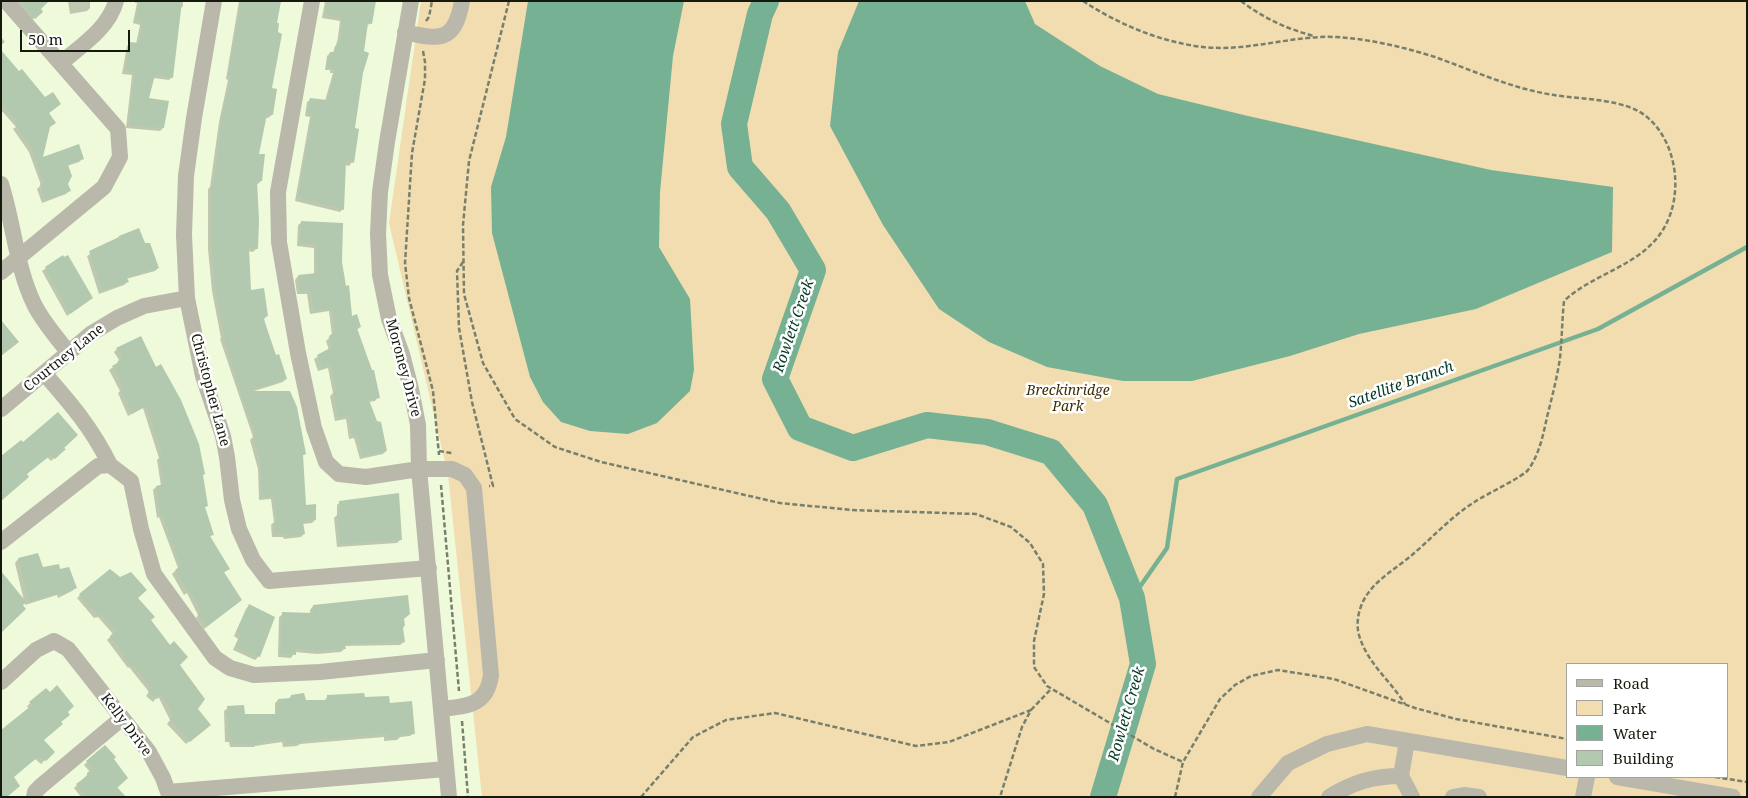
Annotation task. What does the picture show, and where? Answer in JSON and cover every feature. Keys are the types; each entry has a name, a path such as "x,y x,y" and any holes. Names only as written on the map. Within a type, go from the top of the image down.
{"street":[{"path":"1,272 104,187 120,157 118,129 6,1"},
{"path":"61,63 109,19 116,1"},
{"name":"Christopher Lane","path":"214,1 186,176 184,235 187,298 203,376 223,436 232,500 239,529 253,560 269,581 429,568"},
{"path":"312,1 278,192 279,242 298,353 314,428 326,462 339,474 366,477 419,469 452,469 465,475 474,488 491,675 490,684 482,699 468,706 441,709"},
{"name":"Moroney Drive","path":"410,1 383,176 378,234 380,275 389,319 404,363 418,425 419,469 449,797"},
{"path":"406,32 437,37 448,33 455,26 459,17 462,1"},
{"path":"1,184 25,282 35,306 69,353"},
{"name":"Courtney Lane","path":"1,409 92,333 117,318 144,306 187,298"},
{"path":"44,373 79,413 98,440 110,465 131,481 141,529 154,574 215,658 230,668 254,675 320,672 437,660"},
{"path":"1,542 98,466 110,465"},
{"name":"Kelly Drive","path":"1,682 36,650 54,641 68,650 149,752 168,792 446,769"},
{"path":"34,797 35,792 41,786 122,718"},
{"path":"1259,797 1288,763 1327,744 1367,734 1566,768"},
{"path":"1406,741 1401,776 1412,797"},
{"path":"1329,797 1348,785 1383,776 1401,776"},
{"path":"1583,797 1587,778"},
{"path":"1623,778 1733,797"},
{"path":"1453,797 1464,795 1479,797"}],"path":[{"path":"432,1 429,17 424,24 422,44 425,78 412,153 405,263 409,298 433,390 439,451 438,480 442,486 468,797"},
{"path":"509,1 469,161 462,226 464,294 483,363 515,419 556,447 601,462 780,503 852,510 976,514 1011,527 1030,543 1043,564 1044,594 1034,641 1034,667 1047,686 1154,749 1183,762"},
{"path":"1083,1 1102,14 1171,42 1205,47 1236,47 1318,37 1401,47 1532,92 1626,105 1646,116 1660,130 1670,149 1675,196 1672,214 1664,230 1636,258 1616,270 1590,281 1564,301 1563,332 1556,383 1535,460 1526,473 1474,502 1450,521 1413,555 1369,591 1361,606 1358,617 1358,633 1365,650 1376,669 1405,704"},
{"path":"1241,1 1270,20 1302,33 1318,37"},
{"path":"464,261 457,271 459,328 472,402 494,486 485,486"},
{"path":"439,451 454,454"},
{"path":"1175,797 1183,762 1220,699 1234,685 1251,676 1278,670 1334,679 1405,704 1456,719 1566,739"},
{"path":"1000,797 1022,727 1030,710 1051,689"},
{"path":"641,797 694,738 726,720 775,713 916,746 949,742 1030,710"},
{"path":"1721,778 1747,782"}],"green space":[{"name":"Breckinridge Park","path":"421,1 1747,1 1747,797 482,797 448,475 389,223"}],"water":[{"path":"528,1 684,1 673,56 660,192 659,247 690,299 694,370 690,391 657,423 628,434 590,431 561,422 543,402 530,377 492,233 491,187 506,137"},
{"path":"859,1 1025,1 1035,24 1100,66 1158,94 1491,170 1613,187 1612,252 1476,309 1359,334 1290,356 1192,381 1123,381 1047,367 989,342 939,309 883,225 830,126 838,52"}],"building":[{"path":"20,1 49,1 41,9 43,12 35,19"},
{"path":"139,1 182,1 173,78 155,75 149,98 169,101 164,128 129,125 134,72 125,70 130,42 139,43 142,22 136,20"},
{"path":"241,1 281,1 277,23 279,23 278,32 282,34 272,88 277,89 273,115 267,114 259,154 265,154 262,181 257,181 258,249 249,248 251,290 264,288 268,316 263,317 276,355 279,354 287,379 249,391 290,391 297,407 306,454 303,455 306,505 316,504 316,520 303,522 305,534 287,537 286,534 275,534 274,521 277,520 274,497 261,498 261,465 253,435 256,435 223,335 215,287 211,245 211,185 213,185 222,117 231,77 228,76"},
{"path":"327,1 376,1 372,24 368,23 364,51 369,53 363,73 355,128 359,129 354,163 346,161 344,210 298,197 312,114 307,113 310,98 327,100 335,70 332,70 333,67 327,67 330,52 335,52 337,41 340,41 342,18 325,15"},
{"path":"1,50 19,71 22,69 45,97 53,92 61,104 49,113 56,123 50,127 43,157 79,144 84,159 68,165 72,176 68,184 71,191 46,200 40,184 44,182 32,149 15,125 18,123 1,103"},
{"path":"301,221 343,223 342,262 346,286 349,285 352,316 357,314 361,327 357,328 372,370 374,370 380,398 369,400 377,421 381,422 387,451 363,457 357,435 352,436 349,416 338,418 333,391 336,391 331,365 322,368 317,355 332,347 329,336 335,332 332,308 314,311 310,291 300,291 298,275 317,273 316,245 300,243"},
{"path":"139,228 145,243 150,243 159,268 127,278 129,282 102,291 89,251"},
{"path":"63,255 64,257 68,255 93,298 70,314 45,267"},
{"path":"1,320 19,342 1,356"},
{"path":"141,336 156,367 161,364 181,400 199,444 205,474 203,475 208,506 205,507 214,535 210,536 230,569 224,572 242,600 207,626 198,614 202,612 190,591 188,592 175,570 181,566 162,515 160,515 156,486 164,484 159,455 162,454 146,406 132,414 121,389 123,388 112,366 121,361 120,358 122,357 116,348"},
{"path":"58,412 78,435 55,459 51,455 27,474 29,477 1,501 1,456 21,440 23,442"},
{"path":"399,493 402,540 340,544 337,513 340,513 339,501"},
{"path":"38,553 43,567 59,564 60,569 69,567 77,588 61,595 60,593 29,602 18,558"},
{"path":"110,569 120,577 131,572 147,590 138,598 155,617 151,620 170,645 174,641 188,657 180,665 205,699 198,709 211,725 190,742 170,719 173,716 162,694 157,699 148,692 151,688 133,665 131,666 110,636 116,630 101,614 98,616 79,594"},
{"path":"1,571 27,603 22,604 26,609 1,633"},
{"path":"408,595 410,614 404,619 405,642 345,644 346,649 321,651 296,649 296,655 280,654 282,612 313,613 313,605"},
{"path":"249,604 275,617 260,657 235,647 240,635 236,632"},
{"path":"57,685 74,706 68,712 70,715 61,722 63,724 44,740 55,752 46,761 39,756 14,777 20,786 7,797 1,797 1,730 32,705 29,702 46,688 50,692"},
{"path":"304,693 306,700 327,700 327,695 364,693 365,697 389,696 390,703 412,701 415,734 387,738 387,734 286,744 285,739 264,741 264,743 258,743 258,745 233,744 232,739 228,739 227,706 244,705 245,714 277,714 278,699 291,698 291,695"},
{"path":"105,745 116,757 114,759 128,778 117,788 126,797 87,797 76,784 87,776 87,773 93,768 86,761"}],"waterway":[{"name":"Rowlett Creek","path":"766,1 760,14 734,124 740,167 778,211 813,270 775,379 800,428 853,448 927,425 987,432 1051,452 1095,505 1132,598 1143,664 1103,797"},
{"name":"Satellite Branch","path":"1132,598 1167,548 1177,479 1598,329 1747,247"}]}
